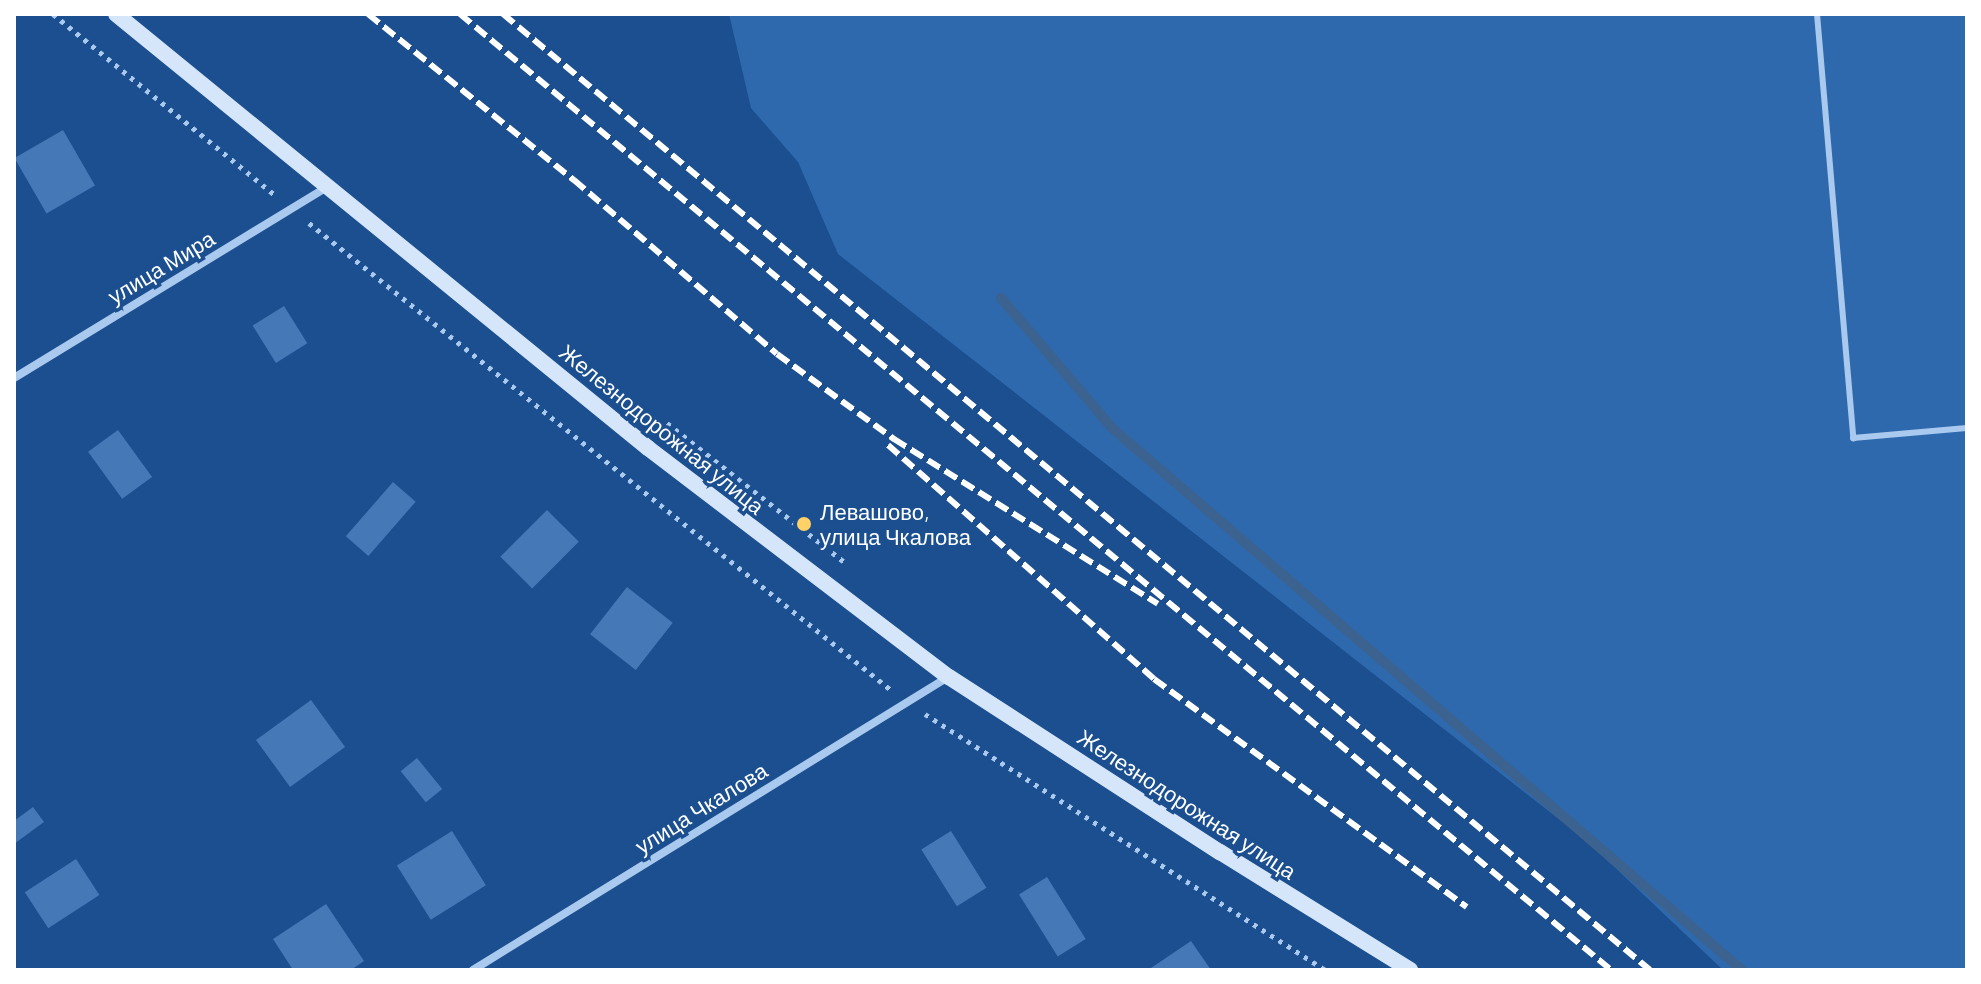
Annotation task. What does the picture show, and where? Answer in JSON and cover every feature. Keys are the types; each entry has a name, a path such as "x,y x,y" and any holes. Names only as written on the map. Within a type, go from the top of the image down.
{"street":[{"name":"Железнодорожная улица","path":"116,14 671,466 949,677 1410,970"},
{"name":"улица Мира","path":"14,378 327,187"},
{"name":"улица Чкалова","path":"473,970 949,677"}],"lane":[{"path":"1817,14 1853,438 1967,428"}],"path":[{"path":"53,14 907,703 1325,970"}],"shaded area":[{"path":"729,14 1967,14 1967,970 1723,970 1588,842 838,254 798,162 751,108"}],"building":[{"path":"63,130 95,185 47,213 15,158"},
{"path":"284,306 307,343 276,363 253,326"},
{"path":"118,430 152,477 122,499 88,452"},
{"path":"393,482 416,502 368,556 346,536"},
{"path":"547,510 579,542 532,588 500,557"},
{"path":"627,587 673,623 636,670 590,634"},
{"path":"311,700 345,747 290,787 256,740"},
{"path":"417,758 442,789 426,802 401,771"},
{"path":"33,807 44,822 14,844 14,821"},
{"path":"452,831 486,885 431,920 397,865"},
{"path":"951,831 987,888 957,906 921,850"},
{"path":"76,859 99,895 48,928 25,892"},
{"path":"1047,877 1086,939 1058,956 1019,894"},
{"path":"326,904 364,961 351,970 293,970 273,939"},
{"path":"1191,941 1211,970 1148,970"}],"waterway":[{"path":"1001,298 1112,428 1742,970"}],"railway":[{"path":"368,14 574,180 777,354 894,439 1158,604"},
{"path":"460,14 1611,970"},
{"path":"503,14 1650,970"},
{"path":"888,445 1154,679 1467,907"}],"place":[{"name":"Левашово, улица Чкалова","path":"804,524"}]}
